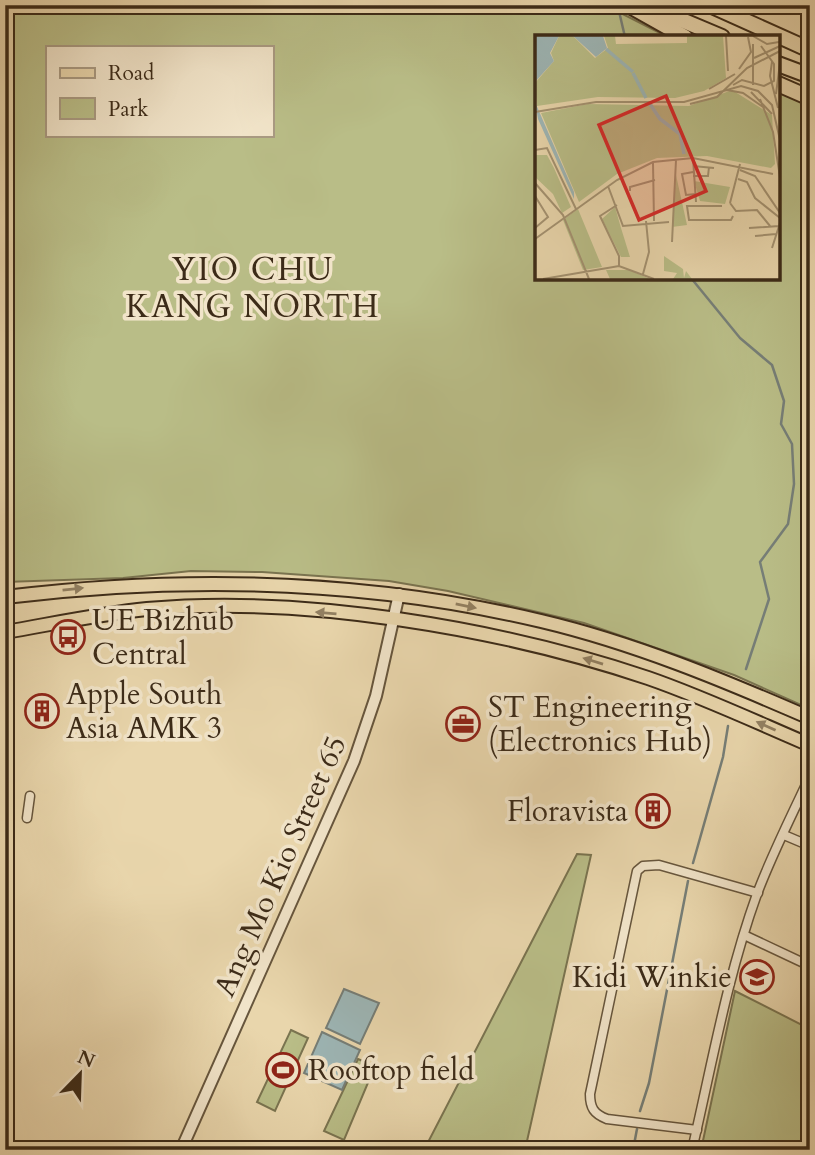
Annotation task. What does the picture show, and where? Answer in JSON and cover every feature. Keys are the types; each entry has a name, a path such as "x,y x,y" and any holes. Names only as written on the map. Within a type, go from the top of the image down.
{"highway":[{"path":"628,5 681,35"},
{"path":"646,5 717,35"},
{"path":"710,5 777,35"},
{"path":"780,36 810,50"},
{"path":"780,65 810,76"},
{"path":"780,86 810,98"}],"main road":[{"path":"5,597 166,582 280,583 399,594 542,621 634,648 810,718"},
{"path":"5,632 148,609 262,607 394,619 536,644 624,671 723,708 810,746"}],"street":[{"name":"Ang Mo Kio Street 65","path":"181,1150 354,761 376,696 399,594"},
{"path":"692,1150 715,1043 744,935 758,892 810,776"},
{"path":"27,818 30,796"},
{"path":"784,835 810,846"},
{"path":"696,1130 607,1119 596,1114 590,1104 637,871 643,866 659,865 758,892"},
{"path":"744,935 810,966"}],"green space":[{"path":"5,5 605,5 664,35 535,35 535,280 780,280 780,90 810,107 810,709 734,675 584,623 448,591 389,581 262,572 191,571 123,578 5,582"},
{"path":"577,854 591,855 525,1150 424,1150"},
{"path":"735,991 810,1029 810,1150 701,1150"},
{"name":"Rooftop field","path":"291,1030 308,1038 275,1111 257,1102"},
{"path":"358,1059 375,1066 344,1140 324,1131"}],"water":[{"name":"Rooftop field","path":"344,989 379,1003 360,1044 326,1028"},
{"name":"Rooftop field","path":"322,1032 360,1050 342,1090 304,1073"}],"waterway":[{"path":"618,7 625,35"},
{"path":"693,280 740,338 772,365 784,401 781,424 792,444 794,484 788,524 760,562 769,599 746,669"},
{"path":"693,863 723,757 728,726"},
{"path":"640,1111 649,1083 688,881"},
{"path":"633,1150 637,1129"}],"place":[{"name":"UE Bizhub Central","path":"68,637"},
{"name":"Apple South Asia AMK 3","path":"42,711"},
{"name":"ST Engineering (Electronics Hub)","path":"463,724"},
{"name":"Floravista","path":"653,811"},
{"name":"Kidi Winkie","path":"757,977"},
{"name":"Rooftop field","path":"283,1070"}],"district":[{"name":"YIO CHU KANG NORTH","path":"253,288"}]}
